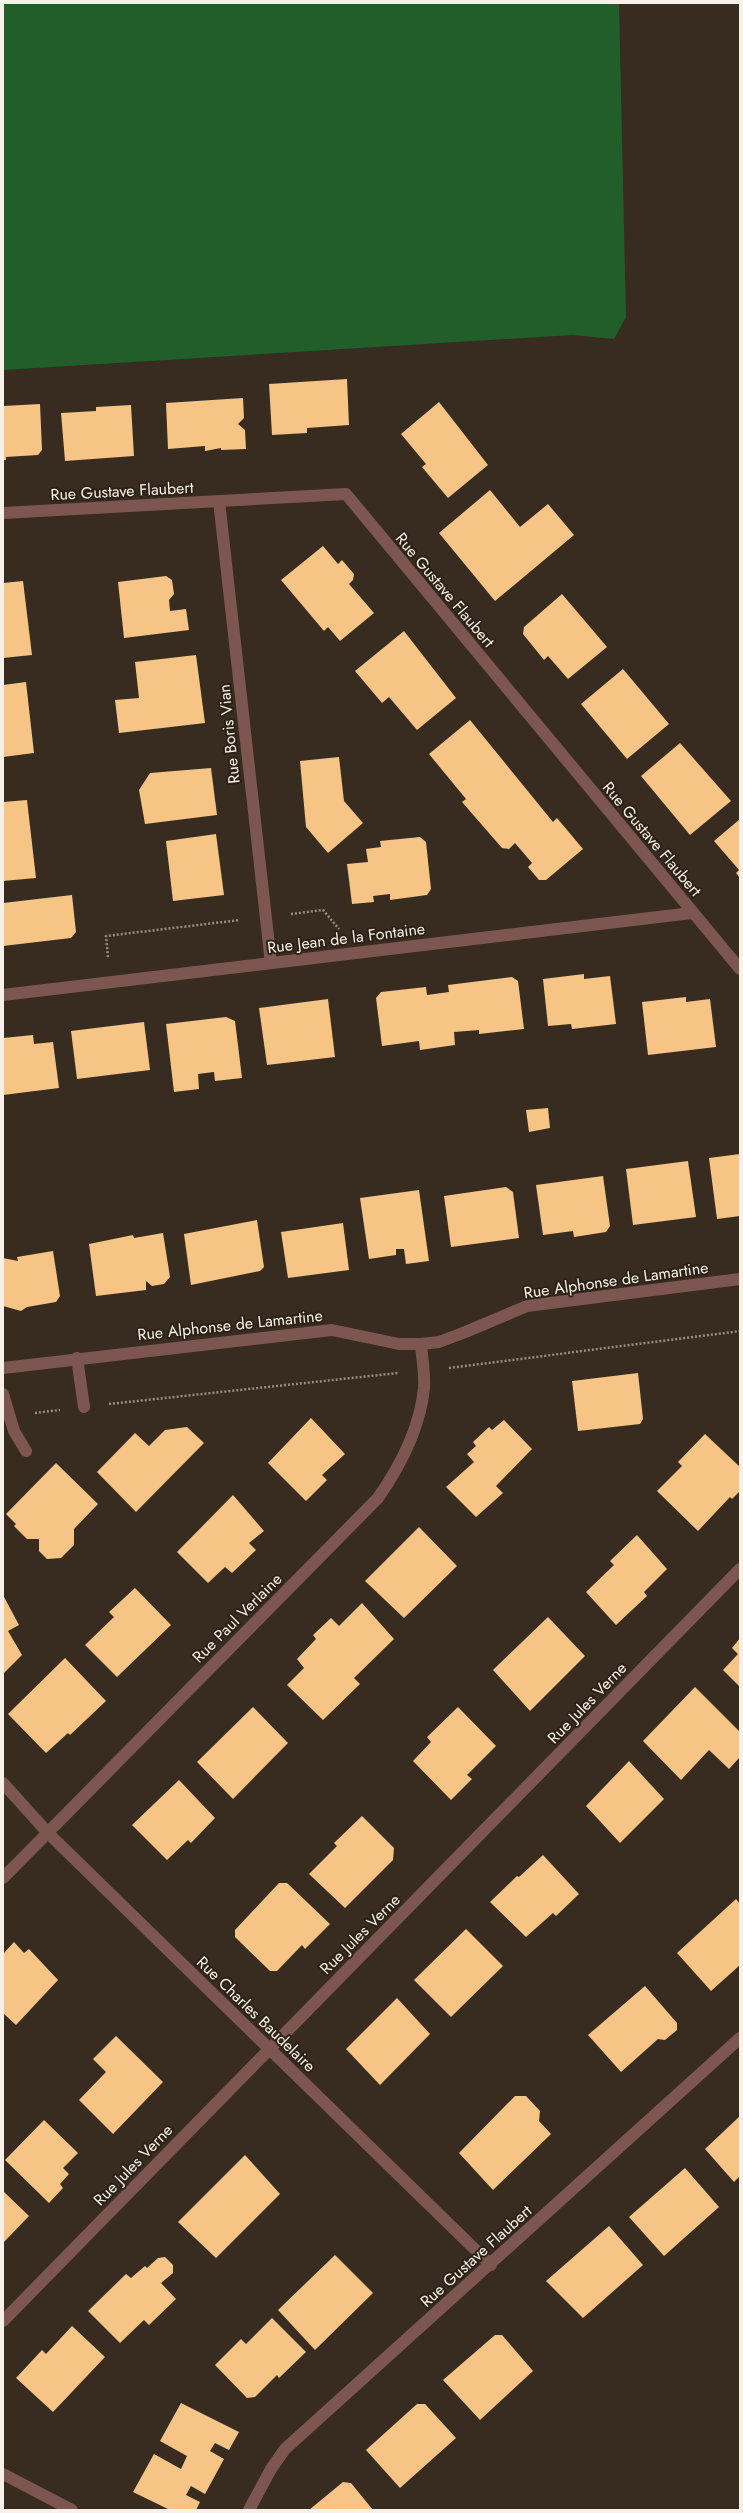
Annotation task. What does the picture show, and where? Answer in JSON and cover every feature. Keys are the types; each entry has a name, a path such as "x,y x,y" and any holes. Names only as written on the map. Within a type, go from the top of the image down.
{"street":[{"name":"Rue Gustave Flaubert","path":"3,513 346,494 740,969"},
{"name":"Rue Boris Vian","path":"219,501 272,963"},
{"name":"Rue Jean de la Fontaine","path":"3,995 692,913"},
{"name":"Rue Alphonse de Lamartine","path":"3,1368 77,1358 332,1330 399,1344 439,1342 527,1306 740,1279"},
{"name":"Rue Paul Verlaine","path":"3,1878 378,1498 396,1473 410,1442 422,1401 423,1371 421,1344"},
{"path":"77,1358 84,1407"},
{"path":"3,1394 8,1417 18,1440 26,1451"},
{"name":"Rue Jules Verne","path":"3,2321 740,1569"},
{"name":"Rue Charles Baudelaire","path":"3,1783 48,1834 491,2265"},
{"name":"Rue Gustave Flaubert","path":"249,2510 271,2469 285,2449 491,2265 740,2038"},
{"path":"3,2474 72,2510"}],"path":[{"path":"110,982 106,936 323,910 345,937 347,954"},
{"path":"8,1417 84,1407 423,1371 740,1331"}],"green space":[{"path":"3,3 619,3 626,317 614,339 573,335 3,370"}],"building":[{"path":"347,379 349,425 307,428 307,433 272,435 269,384"},
{"path":"243,398 244,418 238,424 245,430 246,449 221,450 221,448 205,451 205,446 168,449 166,403"},
{"path":"439,402 488,465 448,498 422,467 426,464 401,434"},
{"path":"40,404 42,450 38,455 6,457 6,460 3,460 3,406"},
{"path":"131,405 134,456 65,461 61,413 96,411 96,407"},
{"path":"490,490 520,527 548,504 574,535 495,601 439,533"},
{"path":"323,546 338,564 342,560 354,574 353,580 349,584 374,613 340,641 328,627 324,631 281,580"},
{"path":"166,576 172,580 174,594 169,600 170,611 186,609 189,630 124,638 118,582"},
{"path":"23,581 32,655 3,658 3,583"},
{"path":"562,594 607,647 568,679 548,656 544,660 523,634 524,627"},
{"path":"404,631 456,698 417,730 389,697 382,703 355,671"},
{"path":"196,655 205,723 119,733 115,700 139,698 135,662"},
{"path":"623,669 669,724 627,759 581,704"},
{"path":"26,682 34,753 3,757 3,685"},
{"path":"470,720 553,822 557,818 583,849 546,880 539,880 528,867 532,863 515,843 509,849 502,848 462,802 466,799 429,754"},
{"path":"680,743 731,801 690,835 641,776"},
{"path":"339,757 344,801 363,823 328,853 306,827 300,761"},
{"path":"211,768 217,815 145,824 139,790 150,773"},
{"path":"27,800 36,878 3,881 3,802"},
{"path":"740,819 740,878 736,873 739,870 714,841"},
{"path":"216,834 224,895 173,901 166,841"},
{"path":"420,837 426,842 431,889 427,895 390,900 390,894 373,896 374,902 352,904 347,864 368,862 366,849 381,847 380,841"},
{"path":"72,895 76,932 71,938 3,946 3,903"},
{"path":"584,974 584,979 610,976 616,1024 572,1029 571,1024 548,1026 543,979"},
{"path":"512,977 518,981 524,1029 479,1034 479,1030 454,1032 455,1045 420,1050 419,1041 382,1046 376,998 381,992 426,987 427,995 449,992 448,985"},
{"path":"686,997 686,1002 710,999 716,1047 648,1055 642,1002"},
{"path":"328,999 335,1057 267,1065 259,1008"},
{"path":"226,1017 235,1021 242,1078 215,1081 214,1072 198,1074 199,1089 174,1092 166,1024"},
{"path":"144,1022 150,1070 77,1079 71,1031"},
{"path":"33,1035 34,1044 53,1042 59,1088 3,1095 3,1038"},
{"path":"548,1108 550,1128 529,1132 526,1110"},
{"path":"740,1154 740,1216 717,1219 709,1158"},
{"path":"688,1161 696,1217 633,1225 626,1169"},
{"path":"603,1176 610,1226 606,1232 574,1237 573,1231 543,1235 536,1185"},
{"path":"506,1187 513,1192 519,1238 451,1247 444,1196"},
{"path":"419,1190 429,1261 406,1264 404,1249 396,1249 396,1255 369,1259 360,1198"},
{"path":"257,1220 264,1267 260,1271 191,1285 184,1234"},
{"path":"343,1223 349,1270 288,1278 281,1232"},
{"path":"163,1233 170,1277 164,1284 152,1286 146,1281 146,1290 96,1296 89,1244 133,1235 134,1238"},
{"path":"53,1251 60,1296 56,1302 27,1307 21,1311 3,1306 3,1258 18,1261 17,1257"},
{"path":"638,1373 643,1419 640,1424 578,1431 572,1381"},
{"path":"311,1418 345,1454 322,1475 327,1480 306,1501 268,1463"},
{"path":"504,1420 532,1449 496,1486 503,1493 476,1517 446,1487 474,1462 467,1454 476,1446 473,1442 489,1427 492,1430"},
{"path":"187,1427 204,1443 136,1512 97,1472 135,1433 149,1446 165,1430"},
{"path":"705,1434 740,1467 740,1491 732,1499 730,1497 698,1531 657,1491 682,1466 678,1462"},
{"path":"56,1463 98,1504 74,1529 74,1545 61,1558 47,1559 39,1551 39,1539 27,1539 14,1526 16,1524 6,1514"},
{"path":"233,1495 264,1531 249,1543 256,1550 232,1573 225,1567 208,1583 177,1552"},
{"path":"419,1527 457,1566 404,1618 365,1581"},
{"path":"637,1535 667,1569 644,1592 647,1596 616,1625 586,1592 614,1565 610,1561"},
{"path":"135,1588 171,1625 117,1677 85,1645 114,1617 109,1612"},
{"path":"3,1595 19,1625 8,1631 22,1655 3,1674"},
{"path":"362,1603 394,1639 354,1678 360,1684 323,1720 287,1685 304,1668 297,1659 316,1639 313,1635 331,1618 339,1626"},
{"path":"548,1617 585,1656 530,1711 493,1670"},
{"path":"740,1638 740,1687 723,1670 738,1654 732,1648"},
{"path":"65,1658 106,1701 70,1735 68,1733 46,1753 8,1714"},
{"path":"695,1687 740,1732 740,1757 729,1769 709,1750 681,1780 643,1741"},
{"path":"253,1707 288,1743 233,1799 197,1762"},
{"path":"458,1707 496,1746 467,1775 472,1779 451,1800 413,1761 431,1742 427,1737"},
{"path":"629,1761 664,1799 620,1843 586,1806"},
{"path":"179,1780 215,1818 191,1843 188,1840 167,1860 132,1825"},
{"path":"362,1816 394,1848 393,1860 345,1908 309,1874 337,1846 334,1843"},
{"path":"543,1855 579,1894 556,1916 553,1913 526,1937 490,1902 517,1876 519,1877"},
{"path":"279,1883 287,1883 330,1924 305,1949 302,1945 277,1971 270,1971 235,1937 235,1930"},
{"path":"736,1899 740,1904 740,1965 711,1991 677,1953"},
{"path":"466,1929 503,1966 451,2017 414,1980"},
{"path":"14,1942 24,1953 29,1949 58,1980 16,2025 3,2013 3,1954"},
{"path":"645,1986 677,2023 677,2030 665,2040 658,2039 621,2072 588,2035"},
{"path":"397,1998 430,2034 380,2085 346,2049"},
{"path":"116,2036 163,2082 113,2134 79,2100 106,2072 93,2059"},
{"path":"515,2096 526,2096 540,2111 539,2121 551,2134 493,2190 459,2153"},
{"path":"740,2116 740,2176 734,2182 705,2149"},
{"path":"44,2120 78,2153 63,2168 69,2174 60,2184 63,2188 49,2203 5,2160"},
{"path":"245,2155 280,2194 216,2258 178,2222"},
{"path":"685,2168 719,2207 664,2256 629,2217"},
{"path":"3,2191 29,2216 3,2243"},
{"path":"609,2226 643,2265 583,2318 546,2281"},
{"path":"335,2255 373,2293 315,2350 278,2310"},
{"path":"165,2257 173,2265 173,2273 161,2283 176,2299 149,2325 144,2320 120,2343 88,2311 126,2274 131,2278 145,2266 147,2268 158,2258"},
{"path":"272,2318 306,2352 279,2378 277,2375 255,2397 247,2398 215,2365 241,2339 246,2344"},
{"path":"72,2326 105,2357 53,2412 16,2378 42,2350 46,2354"},
{"path":"495,2335 502,2335 533,2371 480,2420 443,2380"},
{"path":"181,2403 239,2432 229,2450 215,2443 210,2451 224,2459 205,2494 191,2486 186,2495 200,2502 196,2510 170,2510 133,2492 154,2454 181,2469 187,2456 160,2441"},
{"path":"417,2404 425,2404 456,2438 400,2488 366,2450"},
{"path":"343,2482 351,2483 373,2510 309,2510"}]}
